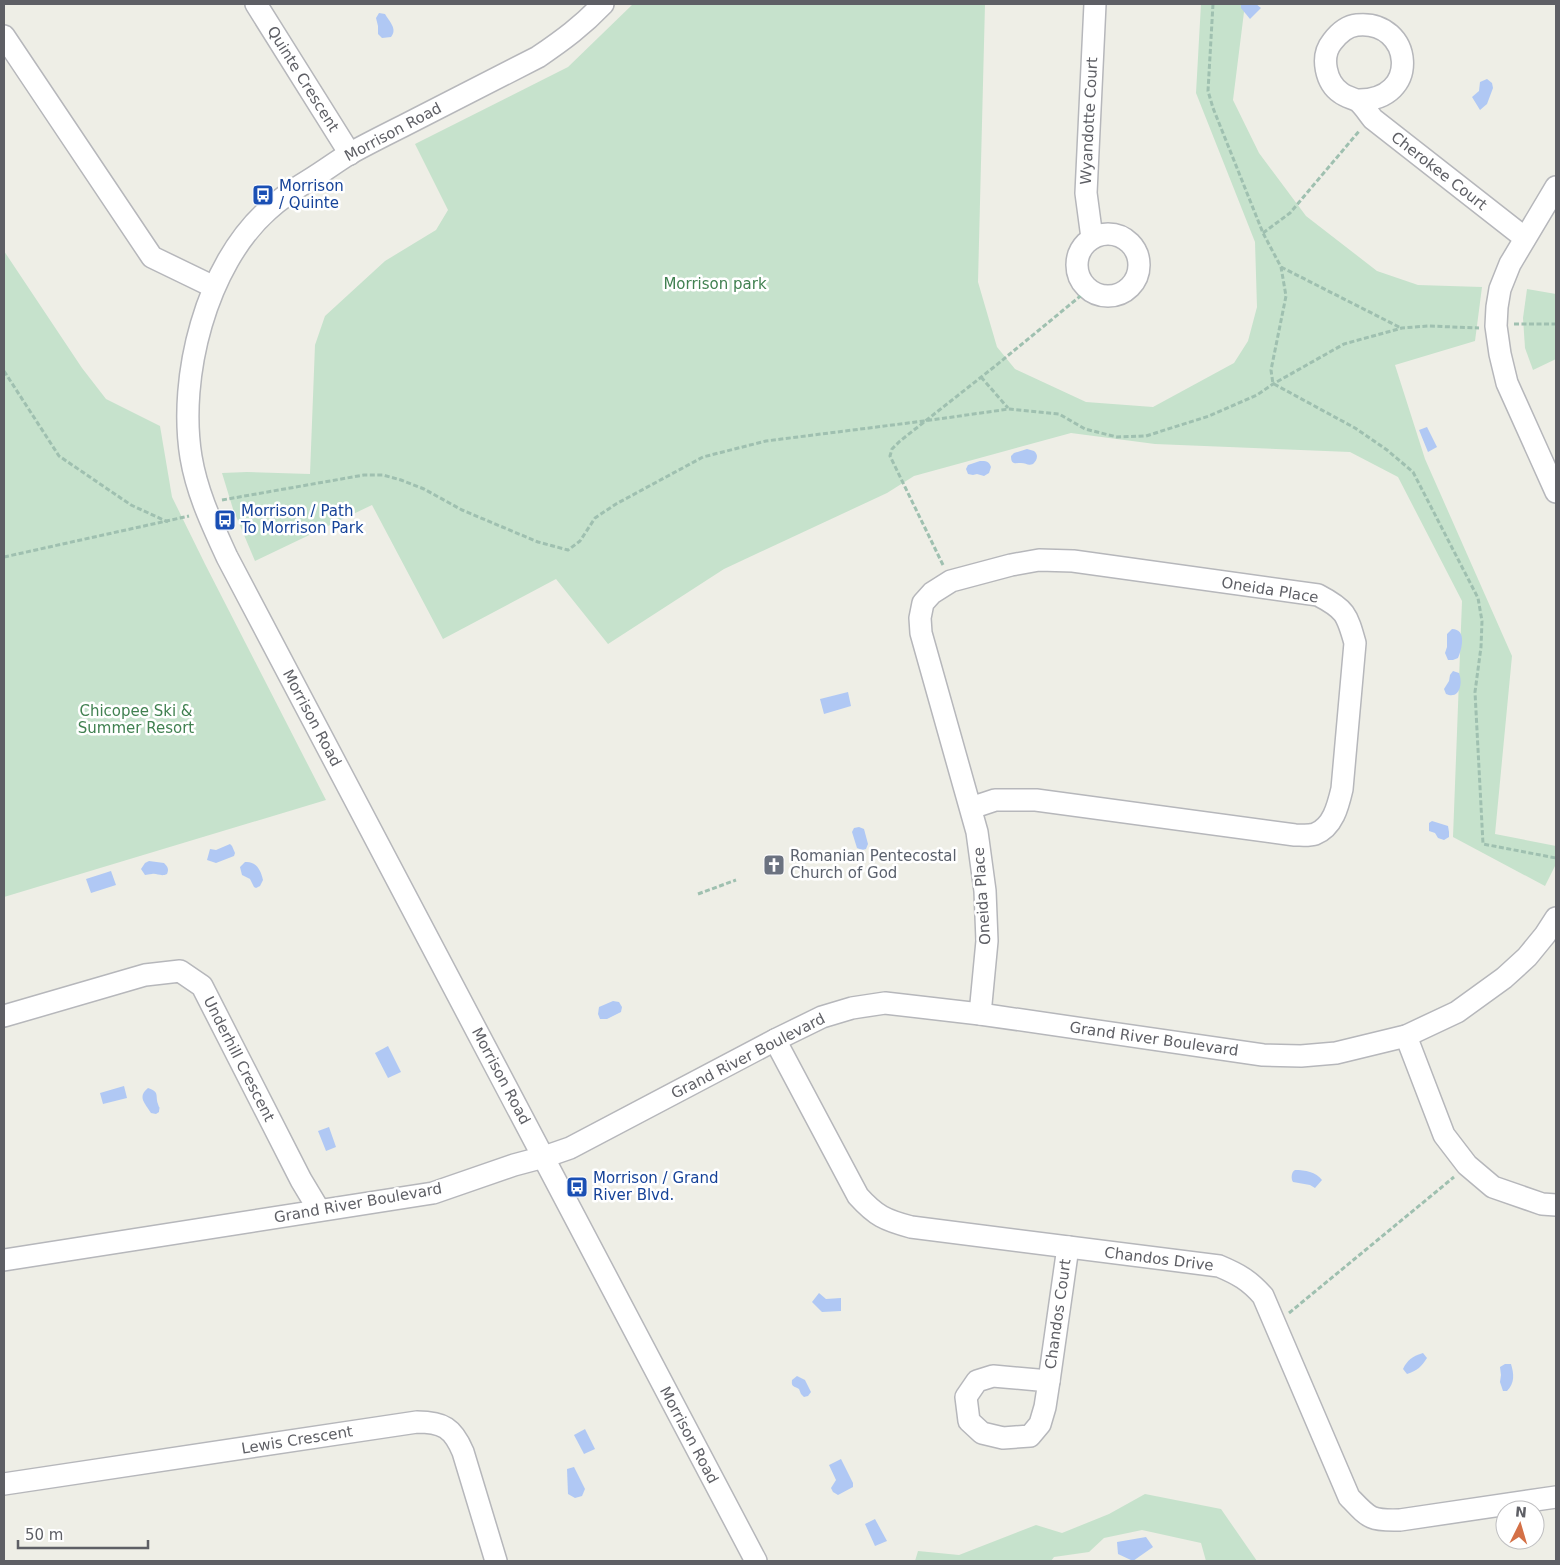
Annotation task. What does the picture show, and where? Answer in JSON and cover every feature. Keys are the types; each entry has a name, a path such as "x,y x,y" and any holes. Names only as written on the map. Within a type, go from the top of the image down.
{"street":[{"name":"Quinte Crescent","path":"256,4 350,154"},
{"name":"Morrison Road","path":"603,4 567,38 538,57 350,154 288,194 267,210 244,235 226,260 214,287 192,360 188,400 191,456 205,508 227,557 544,1158 753,1561"},
{"name":"Wyandotte Court","path":"1092,238 1086,193 1096,4"},
{"path":"4,36 152,257 214,287"},
{"name":"Cherokee Court","path":"1357,100 1373,119 1525,238"},
{"path":"1556,187 1510,264 1500,289 1496,326 1507,383 1556,492"},
{"path":"1102,235 1115,235 1125,239 1138,256 1138,273 1134,282 1124,292 1114,295 1098,295 1089,289 1079,277 1077,267 1079,255 1084,245 1092,238 1102,235"},
{"name":"Oneida Place","path":"971,808 995,800 1036,800 1295,835 1314,835 1328,825 1338,809 1342,789 1355,643 1349,622 1337,605 1318,595 1073,561 1039,560 1011,565 951,581 932,592 923,603 920,618 921,633 977,832 985,899 987,940 980,1014"},
{"name":"Grand River Boulevard","path":"4,1260 433,1193 514,1165 544,1158 578,1143 775,1040 822,1017 852,1008 885,1003 980,1014 1264,1055 1301,1056 1336,1053 1406,1036 1457,1012 1504,978 1527,957 1556,918"},
{"name":"Underhill Crescent","path":"4,1016 145,975 180,971 202,986 301,1180 319,1210"},
{"path":"1406,1036 1444,1135 1467,1166 1492,1187 1542,1204 1556,1205"},
{"name":"Chandos Drive","path":"775,1040 858,1196 872,1211 889,1221 911,1227 1219,1266 1240,1275 1252,1284 1263,1296 1350,1497 1366,1515 1382,1520 1400,1520 1556,1497"},
{"name":"Chandos Court","path":"1049,1381 1068,1247"},
{"name":"Lewis Crescent","path":"4,1484 417,1422 431,1422 447,1427 458,1439 496,1561"}],"path":[{"path":"1213,4 1208,91 1263,233 1281,267 1286,296 1271,370 1273,384"},
{"path":"1263,233 1290,213 1356,133 1373,119"},
{"path":"1281,267 1402,328"},
{"path":"951,581 890,456 892,449 924,421 1089,289"},
{"path":"1509,324 1556,324"},
{"path":"220,500 364,475 384,475 424,489 462,510 538,542 568,550 580,541 595,518 616,504 703,457 766,441 1009,408 1060,414 1085,429 1117,436 1146,436 1209,416 1257,396 1273,384 1344,344 1402,328 1428,326 1482,328"},
{"path":"4,371 58,456 131,505 168,522"},
{"path":"981,376 1009,408"},
{"path":"1273,384 1355,428 1387,450 1413,472 1478,598 1482,621 1481,647 1475,692 1484,844 1556,858"},
{"path":"4,556 194,515"},
{"path":"698,894 736,880"},
{"path":"1275,1325 1467,1166"}],"green space":[{"name":"Morrison park","path":"633,4 985,4 978,282 997,347 1015,369 1086,402 1153,407 1234,363 1248,341 1257,307 1255,242 1196,93 1201,4 1245,4 1233,100 1259,153 1306,216 1377,271 1418,285 1482,287 1475,341 1395,365 1425,459 1512,656 1495,834 1556,846 1556,864 1545,886 1453,837 1462,601 1398,477 1350,452 1155,444 1071,433 914,476 887,493 724,569 608,644 556,579 443,639 372,505 255,561 233,509 222,473 310,474 315,345 325,316 385,261 436,230 448,210 415,144 568,67"},
{"name":"Chicopee Ski & Summer Resort","path":"4,251 82,368 106,399 160,426 172,497 326,800 4,897"},
{"path":"1527,289 1556,294 1556,359 1533,370 1525,348 1523,318"},
{"path":"1145,1494 1221,1509 1257,1561 1206,1561 1201,1543 1142,1530 1104,1538 1089,1552 1054,1557 1051,1561 915,1561 918,1551 959,1555 1036,1525 1062,1533 1109,1514"}],"water":[{"path":"1241,4 1256,4 1261,8 1250,19 1241,8"},
{"path":"379,13 385,14 392,25 394,31 391,37 382,38 378,34 376,18"},
{"path":"1487,79 1492,83 1493,88 1487,104 1480,110 1472,97 1479,91 1480,82"},
{"path":"1427,427 1437,447 1428,452 1419,430"},
{"path":"1027,449 1037,454 1033,464 1013,462 1011,456 1014,453"},
{"path":"986,461 989,464 991,467 989,473 984,476 968,474 966,469 968,465"},
{"path":"1452,629 1460,632 1462,645 1458,658 1448,660 1445,653 1447,634"},
{"path":"1453,671 1459,673 1461,681 1457,693 1451,695 1446,694 1444,689"},
{"path":"848,692 851,706 824,714 820,699"},
{"path":"1432,821 1448,826 1449,837 1444,840 1429,831 1429,823"},
{"path":"854,828 864,829 868,844 866,849 862,850 857,848 852,832"},
{"path":"230,844 235,853 234,856 216,863 207,860 210,849 216,850"},
{"path":"149,861 164,863 168,868 167,874 145,875 141,869"},
{"path":"245,862 255,865 261,873 263,880 260,886 254,887 250,879 242,875 240,867"},
{"path":"111,871 116,885 91,893 86,879"},
{"path":"613,1001 619,1002 622,1007 621,1012 607,1019 600,1019 598,1014 599,1007"},
{"path":"388,1046 401,1072 388,1078 375,1053"},
{"path":"124,1086 127,1098 103,1104 100,1093"},
{"path":"148,1088 156,1094 160,1108 156,1114 151,1113 143,1100 143,1094"},
{"path":"329,1127 336,1147 326,1151 318,1131"},
{"path":"1295,1170 1310,1172 1322,1180 1315,1188 1310,1185 1293,1182 1292,1176"},
{"path":"819,1293 826,1299 841,1298 841,1311 822,1312 812,1302"},
{"path":"1423,1353 1427,1358 1416,1370 1407,1374 1403,1369 1406,1363 1413,1357"},
{"path":"1505,1364 1511,1364 1513,1378 1510,1388 1507,1391 1503,1391 1500,1382 1500,1367"},
{"path":"797,1376 805,1380 811,1392 808,1396 804,1397 799,1389 792,1385 792,1380"},
{"path":"585,1429 595,1449 584,1454 574,1435"},
{"path":"841,1459 853,1483 853,1487 838,1495 831,1488 836,1480 829,1465"},
{"path":"574,1467 585,1489 582,1496 575,1498 568,1494 567,1469"},
{"path":"875,1519 887,1541 875,1546 865,1524"},
{"path":"1146,1537 1153,1547 1133,1561 1118,1554 1117,1542"}],"place":[{"name":"Morrison / Quinte","path":"263,195"},
{"name":"Morrison / Path To Morrison Park","path":"225,520"},
{"name":"Romanian Pentecostal Church of God","path":"774,865"},
{"name":"Morrison / Grand River Blvd.","path":"577,1187"}]}
